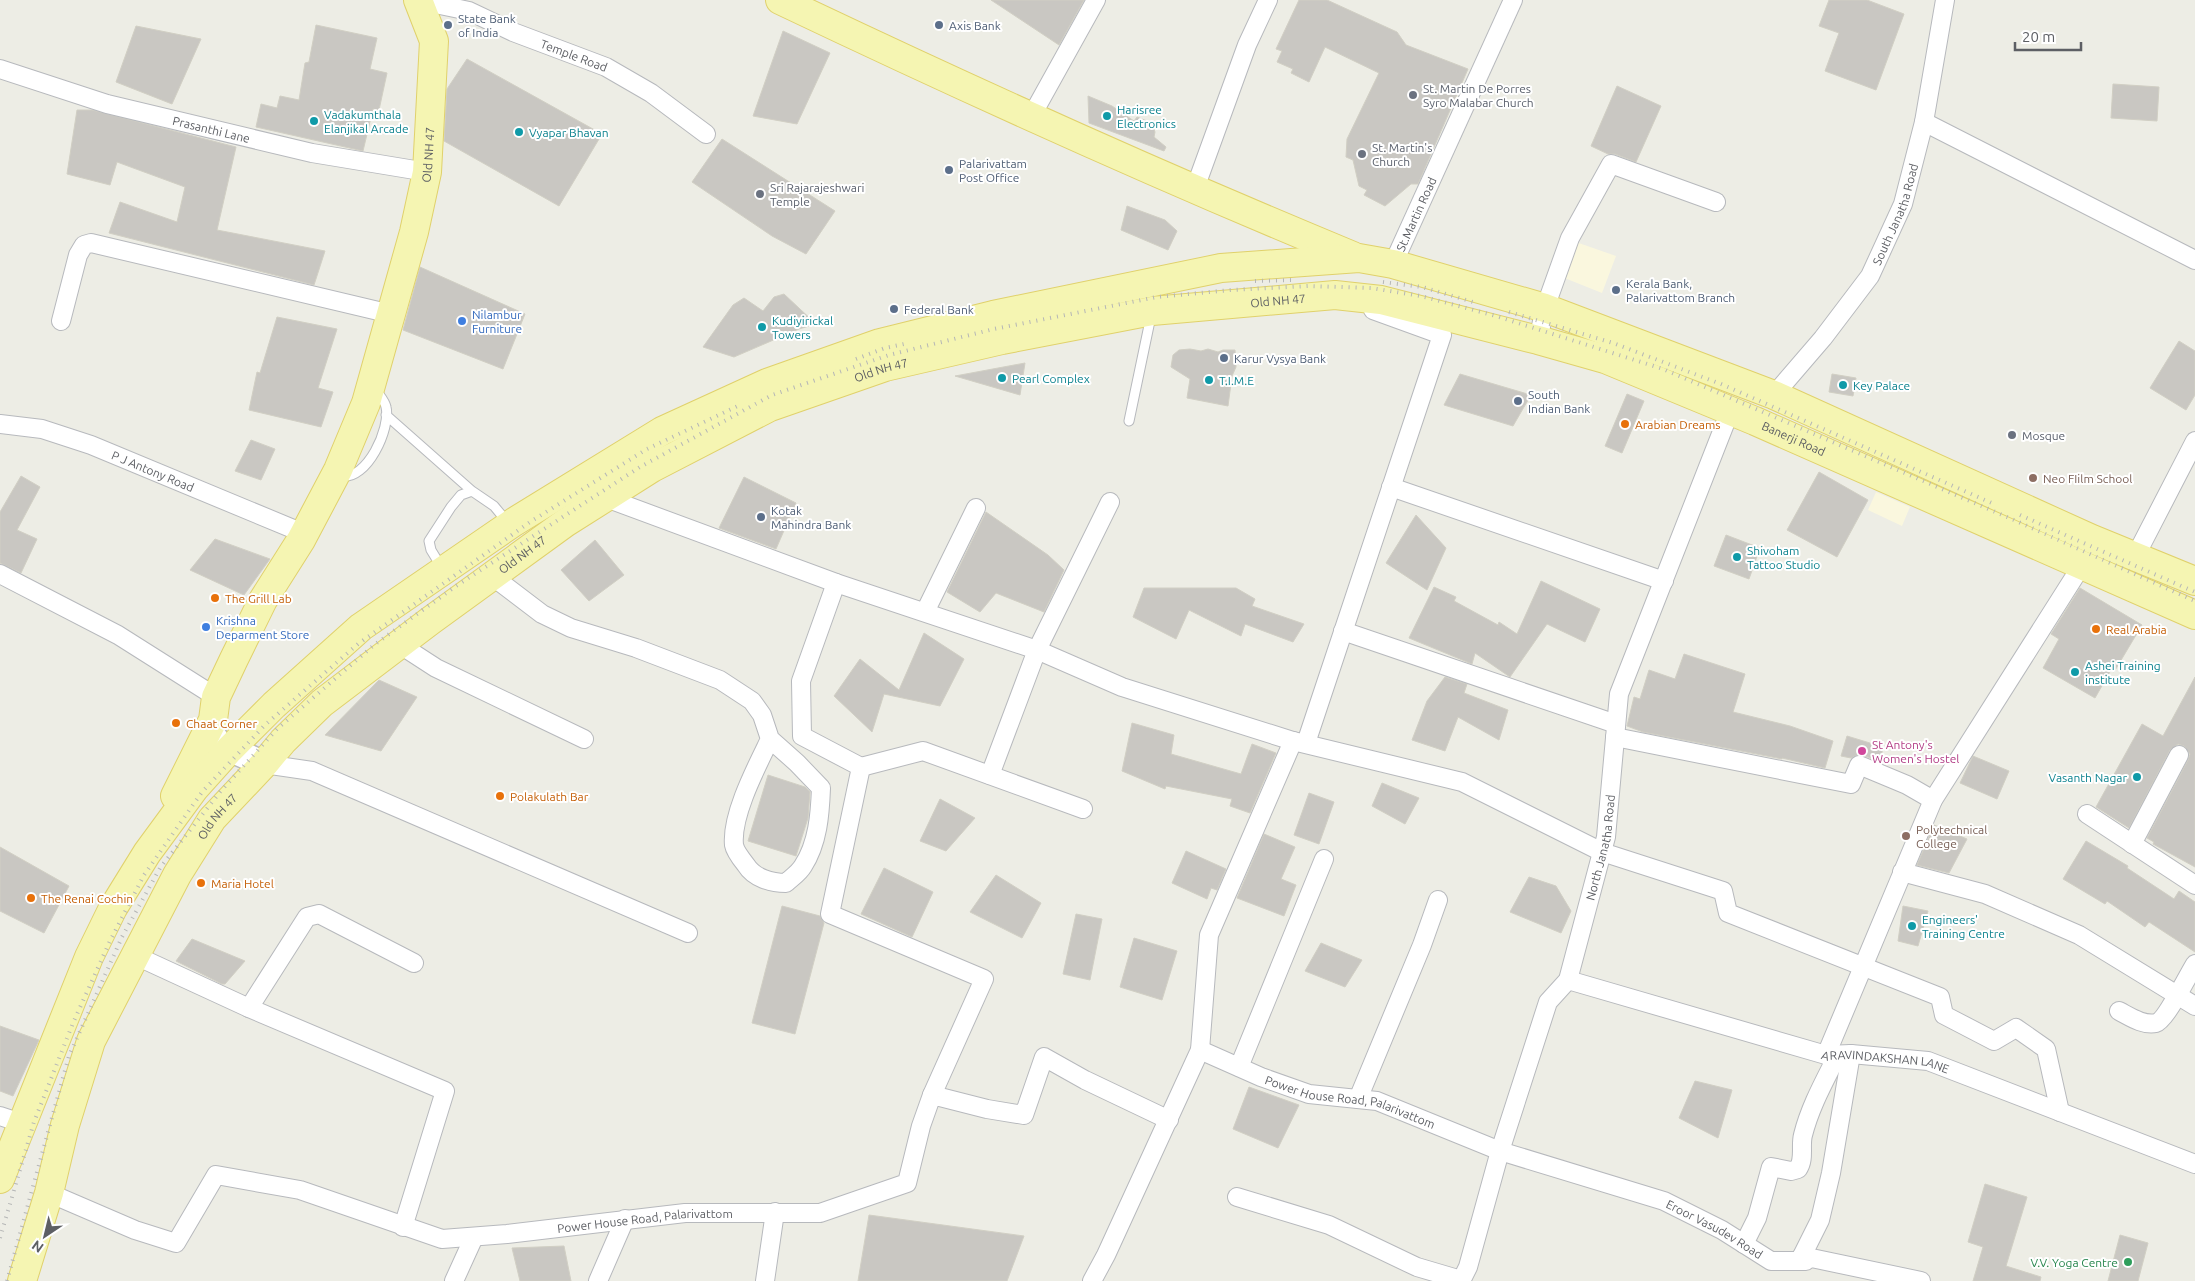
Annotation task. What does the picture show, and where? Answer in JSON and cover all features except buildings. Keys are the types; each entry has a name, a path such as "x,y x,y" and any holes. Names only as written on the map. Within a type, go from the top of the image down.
{"main road":[{"name":"Old NH 47","path":"147,853 263,600 336,474 366,403 414,232 427,172 434,41 418,0"},
{"name":"Old NH 47","path":"780,0 927,70 1194,191 1359,258 1393,264"},
{"name":"Old NH 47","path":"0,1179 10,1120 113,908 147,853 194,789 229,750 274,705 361,627 510,525 662,431 767,383 880,343 993,316 1221,268 1359,258"},
{"path":"1393,264 1545,308 1774,395 2054,522 2195,581"},
{"name":"Old NH 47","path":"22,1281 49,1193 65,1125 91,1041 177,875 212,819 264,764 282,741 322,703 399,644 565,523 652,468 770,407 885,368 1002,340 1152,311 1335,295 1381,300"},
{"name":"Banerji Road","path":"1381,300 1605,359 1730,411 2195,615"},
{"path":"2044,548 2054,522"}],"street":[{"name":"Temple Road","path":"431,0 440,5 469,11 513,32 606,67 651,93 706,134"},
{"path":"1031,117 1096,0"},
{"path":"1194,191 1247,45 1268,0"},
{"name":"St.Martin Road","path":"1393,264 1513,0"},
{"name":"South Janatha Road","path":"1774,395 1823,338 1870,276 1903,204 1924,122 1945,0"},
{"name":"Prasanthi Lane","path":"0,69 107,104 312,154 427,172"},
{"path":"1924,122 2195,260"},
{"path":"1538,340 1545,308 1570,238 1611,164 1716,202"},
{"path":"61,321 78,255 84,246 91,243 391,314"},
{"path":"1092,1281 1106,1255 1200,1050 1208,935 1299,742 1343,632 1442,335 1335,295"},
{"name":"North Janatha Road","path":"1461,1280 1468,1267 1500,1151 1548,1002 1568,980 1606,837 1619,694 1730,411"},
{"name":"P J Antony Road","path":"0,424 42,430 91,445 303,533"},
{"path":"2136,557 2195,440"},
{"path":"1391,487 1664,580"},
{"path":"606,498 836,583 1038,650 1122,687 1299,742 1462,782 1602,852 1722,892 1728,914 1940,997 1944,1015 1994,1041 2016,1028 2046,1049 2060,1112"},
{"path":"990,775 1038,650 1110,502"},
{"path":"925,612 976,508"},
{"path":"1921,1281 1890,1278 1802,1256 1820,1220 1831,1173 1838,1055 1862,966 1933,800 2082,566"},
{"path":"0,574 118,635 214,709 216,743 229,750 264,764 312,771 688,933"},
{"path":"492,576 542,614 571,628 636,648 720,680 752,701 762,715 770,739 798,763 821,788 820,816 812,847 802,868 786,883 773,883 750,872 734,846 737,820 743,800 770,739"},
{"path":"836,583 801,682 802,736 861,767 923,751 1083,809"},
{"path":"1343,632 1616,730 1851,784 1858,765 1907,785 1933,800"},
{"path":"399,644 436,668 584,739"},
{"path":"2132,844 2179,755"},
{"path":"861,767 830,914 984,979 932,1095 987,1109 1024,1115 1044,1057 1085,1080 1169,1120"},
{"path":"2087,814 2195,885"},
{"path":"1239,1067 1324,860"},
{"path":"1902,872 1985,894 2079,935 2195,1006"},
{"path":"1358,1099 1422,945 1438,900"},
{"path":"249,1008 307,917 319,914 414,963"},
{"path":"134,955 249,1008 445,1091 403,1227"},
{"path":"2119,1011 2140,1022 2155,1023 2164,1018 2195,964"},
{"name":"ARAVINDAKSHAN LANE","path":"1568,980 1838,1055 1928,1061 2195,1164"},
{"name":"Power House Road, Palarivattom","path":"1200,1050 1309,1094 1377,1101 1500,1151"},
{"path":"1744,1244 1757,1218 1771,1167 1791,1171 1798,1170 1801,1164 1802,1138 1812,1106 1838,1055"},
{"name":"Power House Road, Palarivattom","path":"49,1193 135,1230 176,1243 216,1175 300,1190 442,1239 474,1237 685,1212 820,1213 906,1182 921,1126 932,1095"},
{"name":"Eroor Vasudev Road","path":"1500,1151 1664,1201 1722,1230 1771,1261 1806,1261 1802,1256"},
{"path":"1238,1198 1329,1225 1417,1267 1461,1280"},
{"path":"765,1281 776,1212"},
{"path":"598,1281 625,1219"},
{"path":"454,1281 474,1237"}],"lane":[{"path":"1129,421 1152,311"},
{"path":"336,474 346,477 357,472 370,459 382,439 386,427 386,406 372,384"},
{"path":"386,415 472,491 494,506 510,525"},
{"path":"443,571 431,550 430,542 451,507 461,495 472,491"}],"shaded area":[{"path":"1573,241 1616,256 1602,293 1562,277"},
{"path":"1876,492 1910,507 1902,526 1868,510"}],"railway":[{"path":"1255,281 1295,280"},
{"path":"1383,282 1422,287 1473,302"},
{"path":"7,1281 69,1056 122,937 160,868 220,792 277,729 374,645 456,586 640,467 772,395 889,355 994,329 1157,297 1231,290 1308,286 1371,288 1421,296 1496,316 1663,369 2014,520 2195,601"},
{"path":"1509,312 1613,343 1721,384 1994,504"},
{"path":"856,359 885,348 909,343"},
{"path":"0,1238 34,1122 73,1023 110,941 144,875 202,792 265,725 358,644 530,522 647,449 742,404"},
{"path":"2020,515 2195,592"}],"place":[{"name":"State Bank of India","path":"448,25"},
{"name":"Axis Bank","path":"939,25"},
{"name":"St. Martin De Porres Syro Malabar Church","path":"1413,95"},
{"name":"Harisree Electronics","path":"1107,116"},
{"name":"Vadakumthala Elanjikal Arcade","path":"314,121"},
{"name":"Vyapar Bhavan","path":"519,132"},
{"name":"St. Martin's Church","path":"1362,154"},
{"name":"Palarivattam Post Office","path":"949,170"},
{"name":"Sri Rajarajeshwari Temple","path":"760,194"},
{"name":"Kerala Bank, Palarivattom Branch","path":"1616,290"},
{"name":"Federal Bank","path":"894,309"},
{"name":"Nilambur Furniture","path":"462,321"},
{"name":"Kudiyirickal Towers","path":"762,327"},
{"name":"Karur Vysya Bank","path":"1224,358"},
{"name":"Pearl Complex","path":"1002,378"},
{"name":"T.I.M.E","path":"1209,380"},
{"name":"Key Palace","path":"1843,385"},
{"name":"South Indian Bank","path":"1518,401"},
{"name":"Arabian Dreams","path":"1625,424"},
{"name":"Mosque","path":"2012,435"},
{"name":"Neo FIilm School","path":"2033,478"},
{"name":"Kotak Mahindra Bank","path":"761,517"},
{"name":"Shivoham Tattoo Studio","path":"1737,557"},
{"name":"The Grill Lab","path":"215,598"},
{"name":"Krishna Deparment Store","path":"206,627"},
{"name":"Real Arabia","path":"2096,629"},
{"name":"Ashei Training institute","path":"2075,672"},
{"name":"Chaat Corner","path":"176,723"},
{"name":"St Antony's Women's Hostel","path":"1862,751"},
{"name":"Vasanth Nagar","path":"2137,777"},
{"name":"Polakulath Bar","path":"500,796"},
{"name":"Polytechnical College","path":"1906,836"},
{"name":"Maria Hotel","path":"201,883"},
{"name":"The Renai Cochin","path":"31,898"},
{"name":"Engineers' Training Centre","path":"1912,926"},
{"name":"V.V. Yoga Centre","path":"2128,1262"}]}
